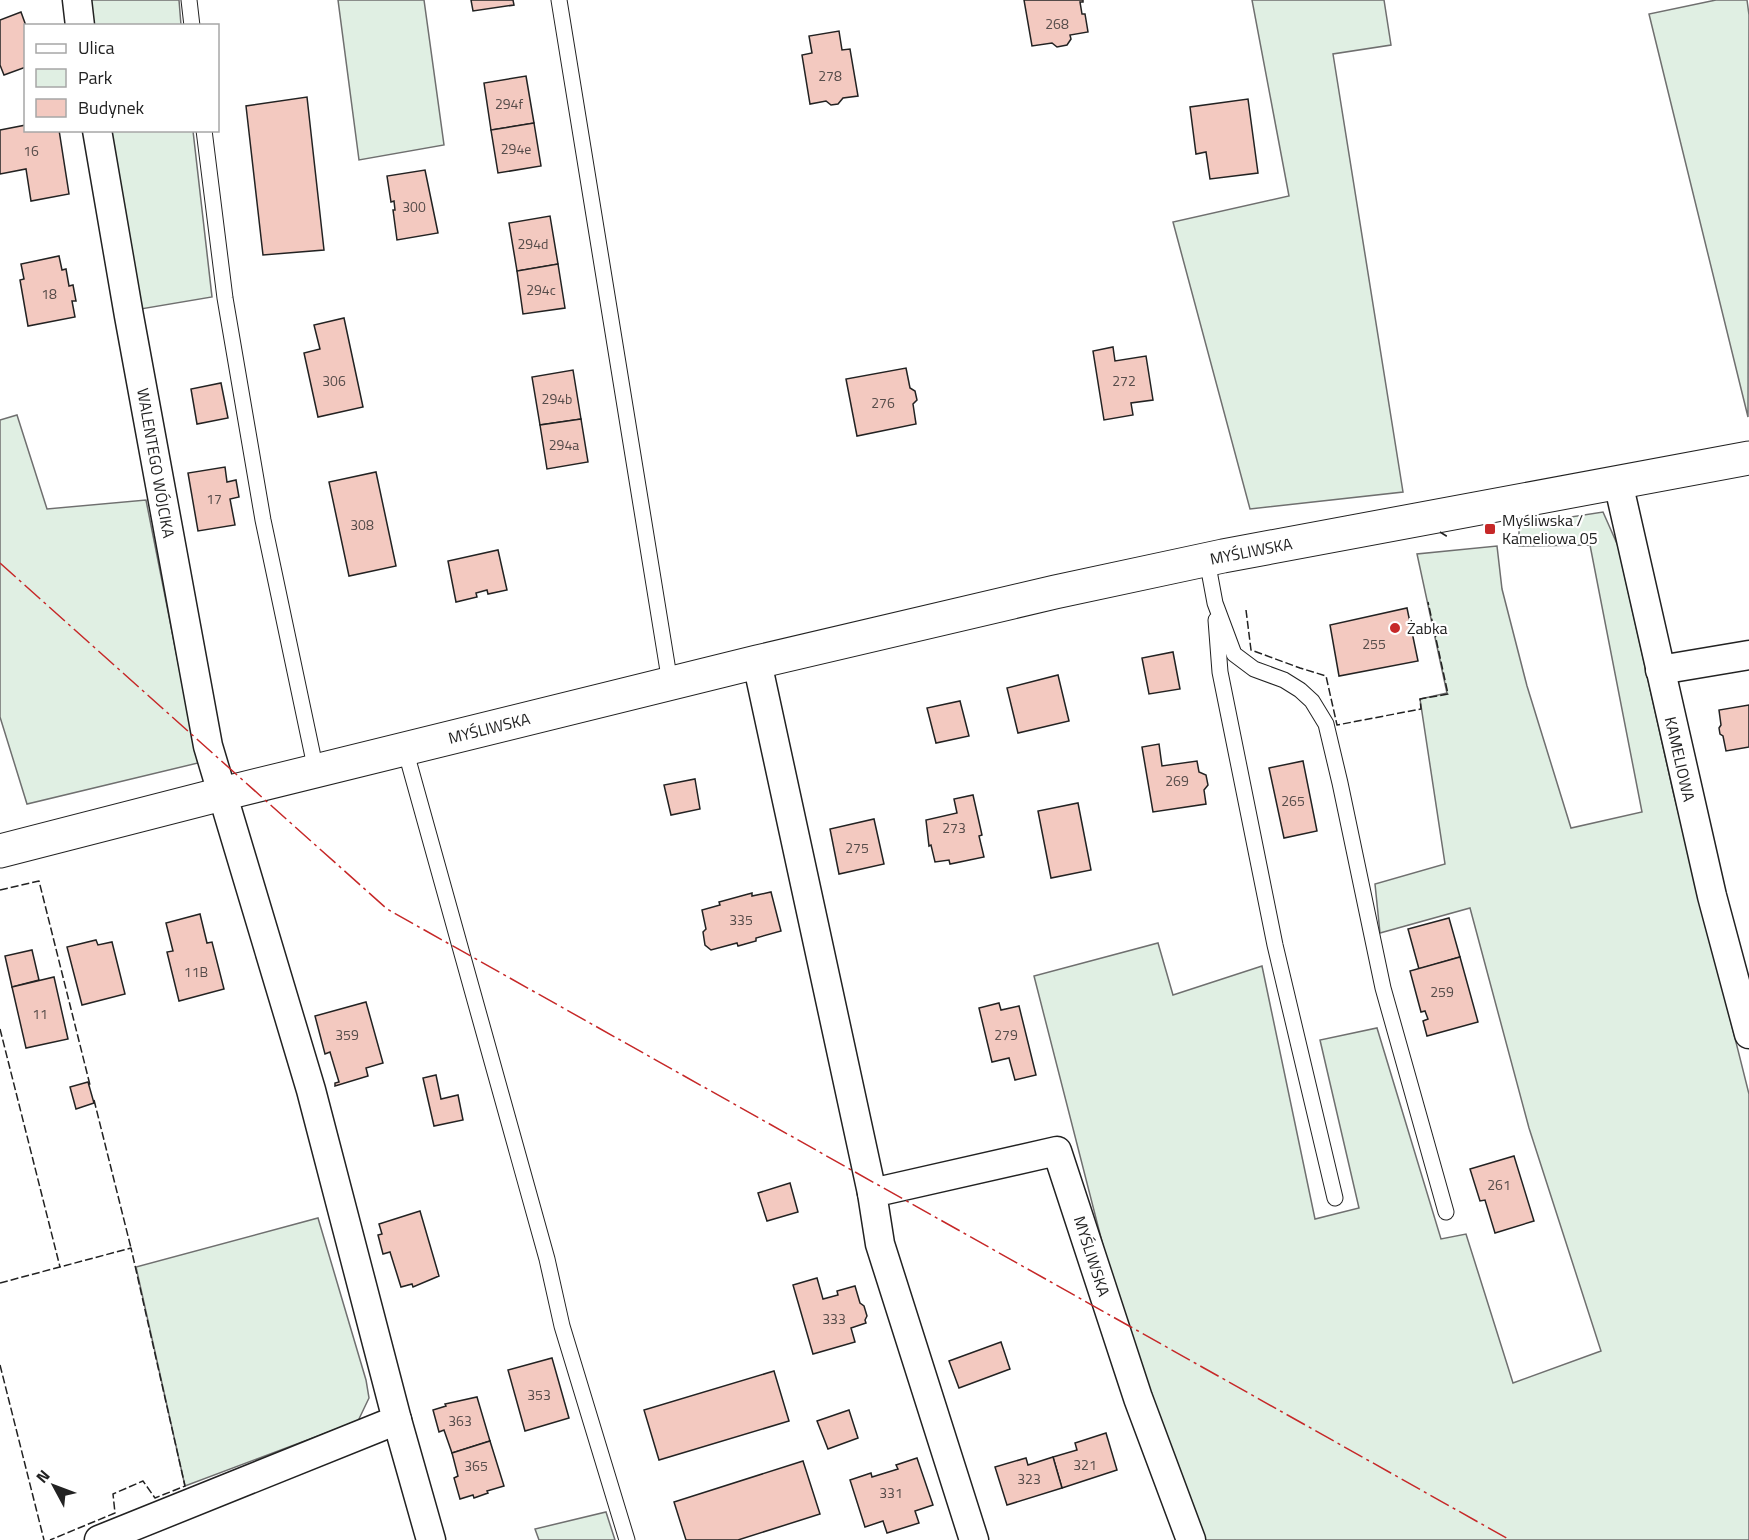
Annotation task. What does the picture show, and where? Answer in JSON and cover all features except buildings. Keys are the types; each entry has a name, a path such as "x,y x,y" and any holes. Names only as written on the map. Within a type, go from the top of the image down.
{"street":[{"path":"77,0 80,24"},
{"name":"WALENTEGO WÓJCIKA","path":"97,132 206,734 311,1090 397,1420 431,1540"},
{"name":"MYŚLIWSKA","path":"0,851 670,683 1032,597 1207,560 1749,458"},
{"name":"KAMELIOWA","path":"1618,482 1712,896 1744,998 1749,1034"},
{"path":"1660,670 1749,655"},
{"path":"757,662 872,1193 880,1244 974,1540"},
{"name":"MYŚLIWSKA","path":"872,1193 1058,1150 1138,1398 1191,1540"},
{"path":"99,1540 397,1420"}],"lane":[{"path":"189,0 192,24"},
{"path":"559,0 670,683"},
{"path":"204,132 225,298 261,508 316,771"},
{"path":"1207,560 1215,603 1220,672 1270,922 1335,1198"},
{"path":"1215,603 1234,654 1254,669 1284,680 1300,690 1312,701 1326,724 1383,988 1446,1212"},
{"path":"405,749 547,1259 562,1326 627,1540"}],"green space":[{"path":"89,0 179,0 181,24 93,24"},
{"path":"338,0 424,0 444,145 359,160"},
{"path":"1252,0 1384,0 1391,45 1333,54 1403,492 1250,509 1173,222 1289,196"},
{"path":"1716,0 1747,0 1749,15 1748,417 1649,14"},
{"path":"108,132 193,132 212,297 135,310"},
{"path":"17,415 47,509 146,500 198,763 27,804 0,717 0,420"},
{"path":"1603,512 1618,546 1673,791 1749,1094 1749,1540 1201,1540 1121,1316 1034,976 1158,943 1173,995 1262,966 1315,1219 1359,1208 1320,1040 1377,1028 1441,1239 1466,1234 1513,1383 1601,1351 1529,1128 1470,908 1380,933 1375,884 1445,864 1420,699 1447,693 1417,554 1497,546 1502,589 1527,686 1571,828 1642,812 1590,545 1519,546 1519,525"},
{"path":"318,1218 366,1380 369,1398 358,1421 185,1486 136,1267"},
{"path":"606,1512 615,1540 539,1540 535,1529"}],"fence":[{"path":"1531,522 1537,514"},
{"path":"1440,532 1448,537"},
{"path":"1246,610 1251,650 1326,676 1337,725 1421,709 1420,699 1448,694 1428,602"},
{"path":"0,890 39,881 90,1085"},
{"path":"0,1029 60,1267"},
{"path":"94,1100 131,1248"},
{"path":"0,1283 131,1248 185,1486 155,1498 143,1481 113,1494 115,1513 50,1540"},
{"path":"0,1365 44,1540"}],"power":[{"path":"0,563 387,909 1510,1540"}],"place":[{"name":"Myśliwska / Kameliowa 05","path":"1490,529"},
{"name":"Żabka","path":"1395,628"}]}
